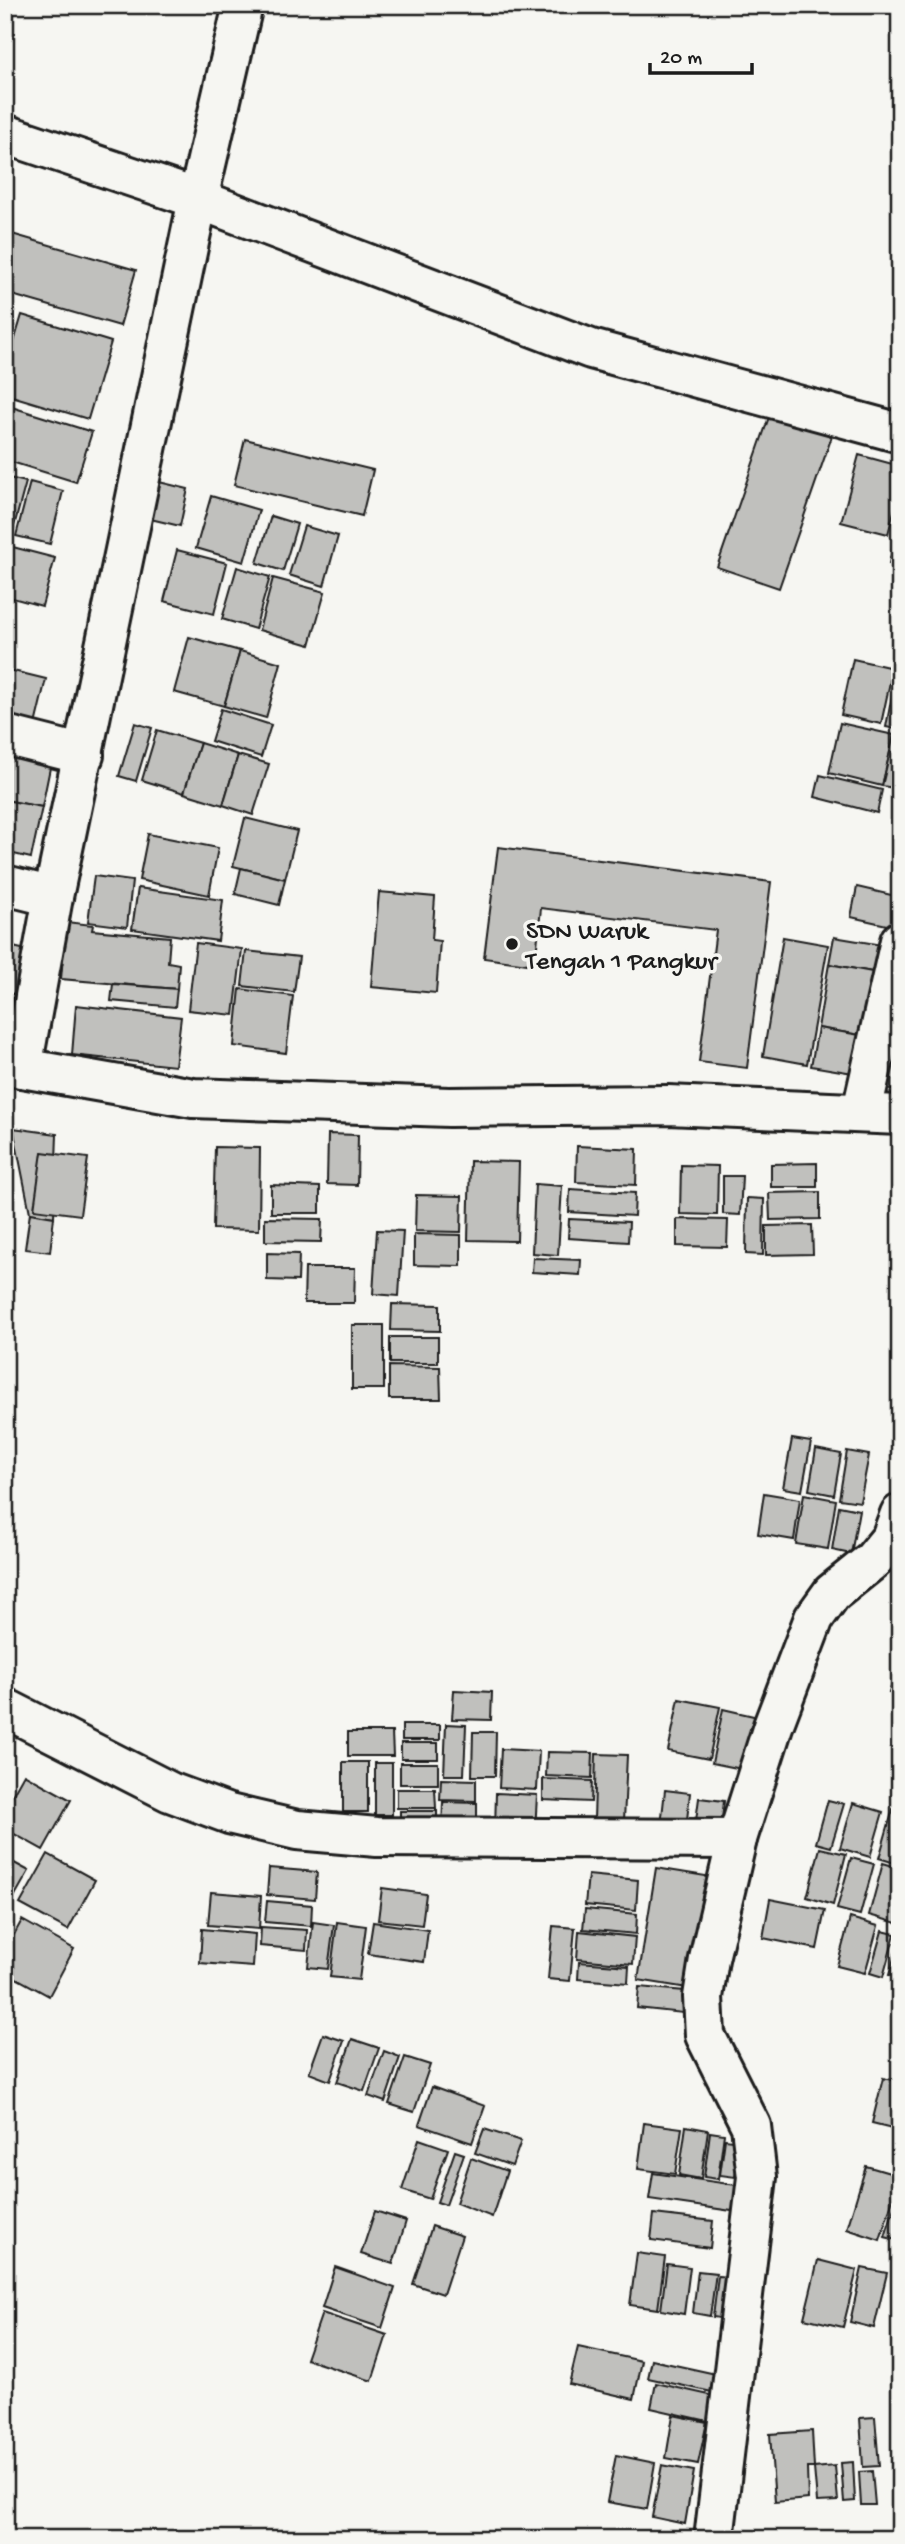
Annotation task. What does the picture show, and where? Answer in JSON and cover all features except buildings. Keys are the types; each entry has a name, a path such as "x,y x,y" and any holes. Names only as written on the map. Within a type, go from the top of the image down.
{"street":[{"path":"243,5 198,199 85,755 14,1066 193,1098 449,1107 668,1105 862,1111 900,1115"},
{"path":"5,134 198,199 591,349 900,433"},
{"path":"5,736 85,755"},
{"path":"5,885 53,897"},
{"path":"862,1111 900,941"},
{"path":"714,2539 757,2177 751,2126 705,2035 703,1997 737,1839 773,1726 814,1618 832,1593 873,1560 891,1538 900,1514"},
{"path":"5,1708 170,1793 229,1814 297,1830 377,1838 737,1839"}],"place":[{"name":"SDN Waruk Tengah 1 Pangkur","path":"512,944"}]}
